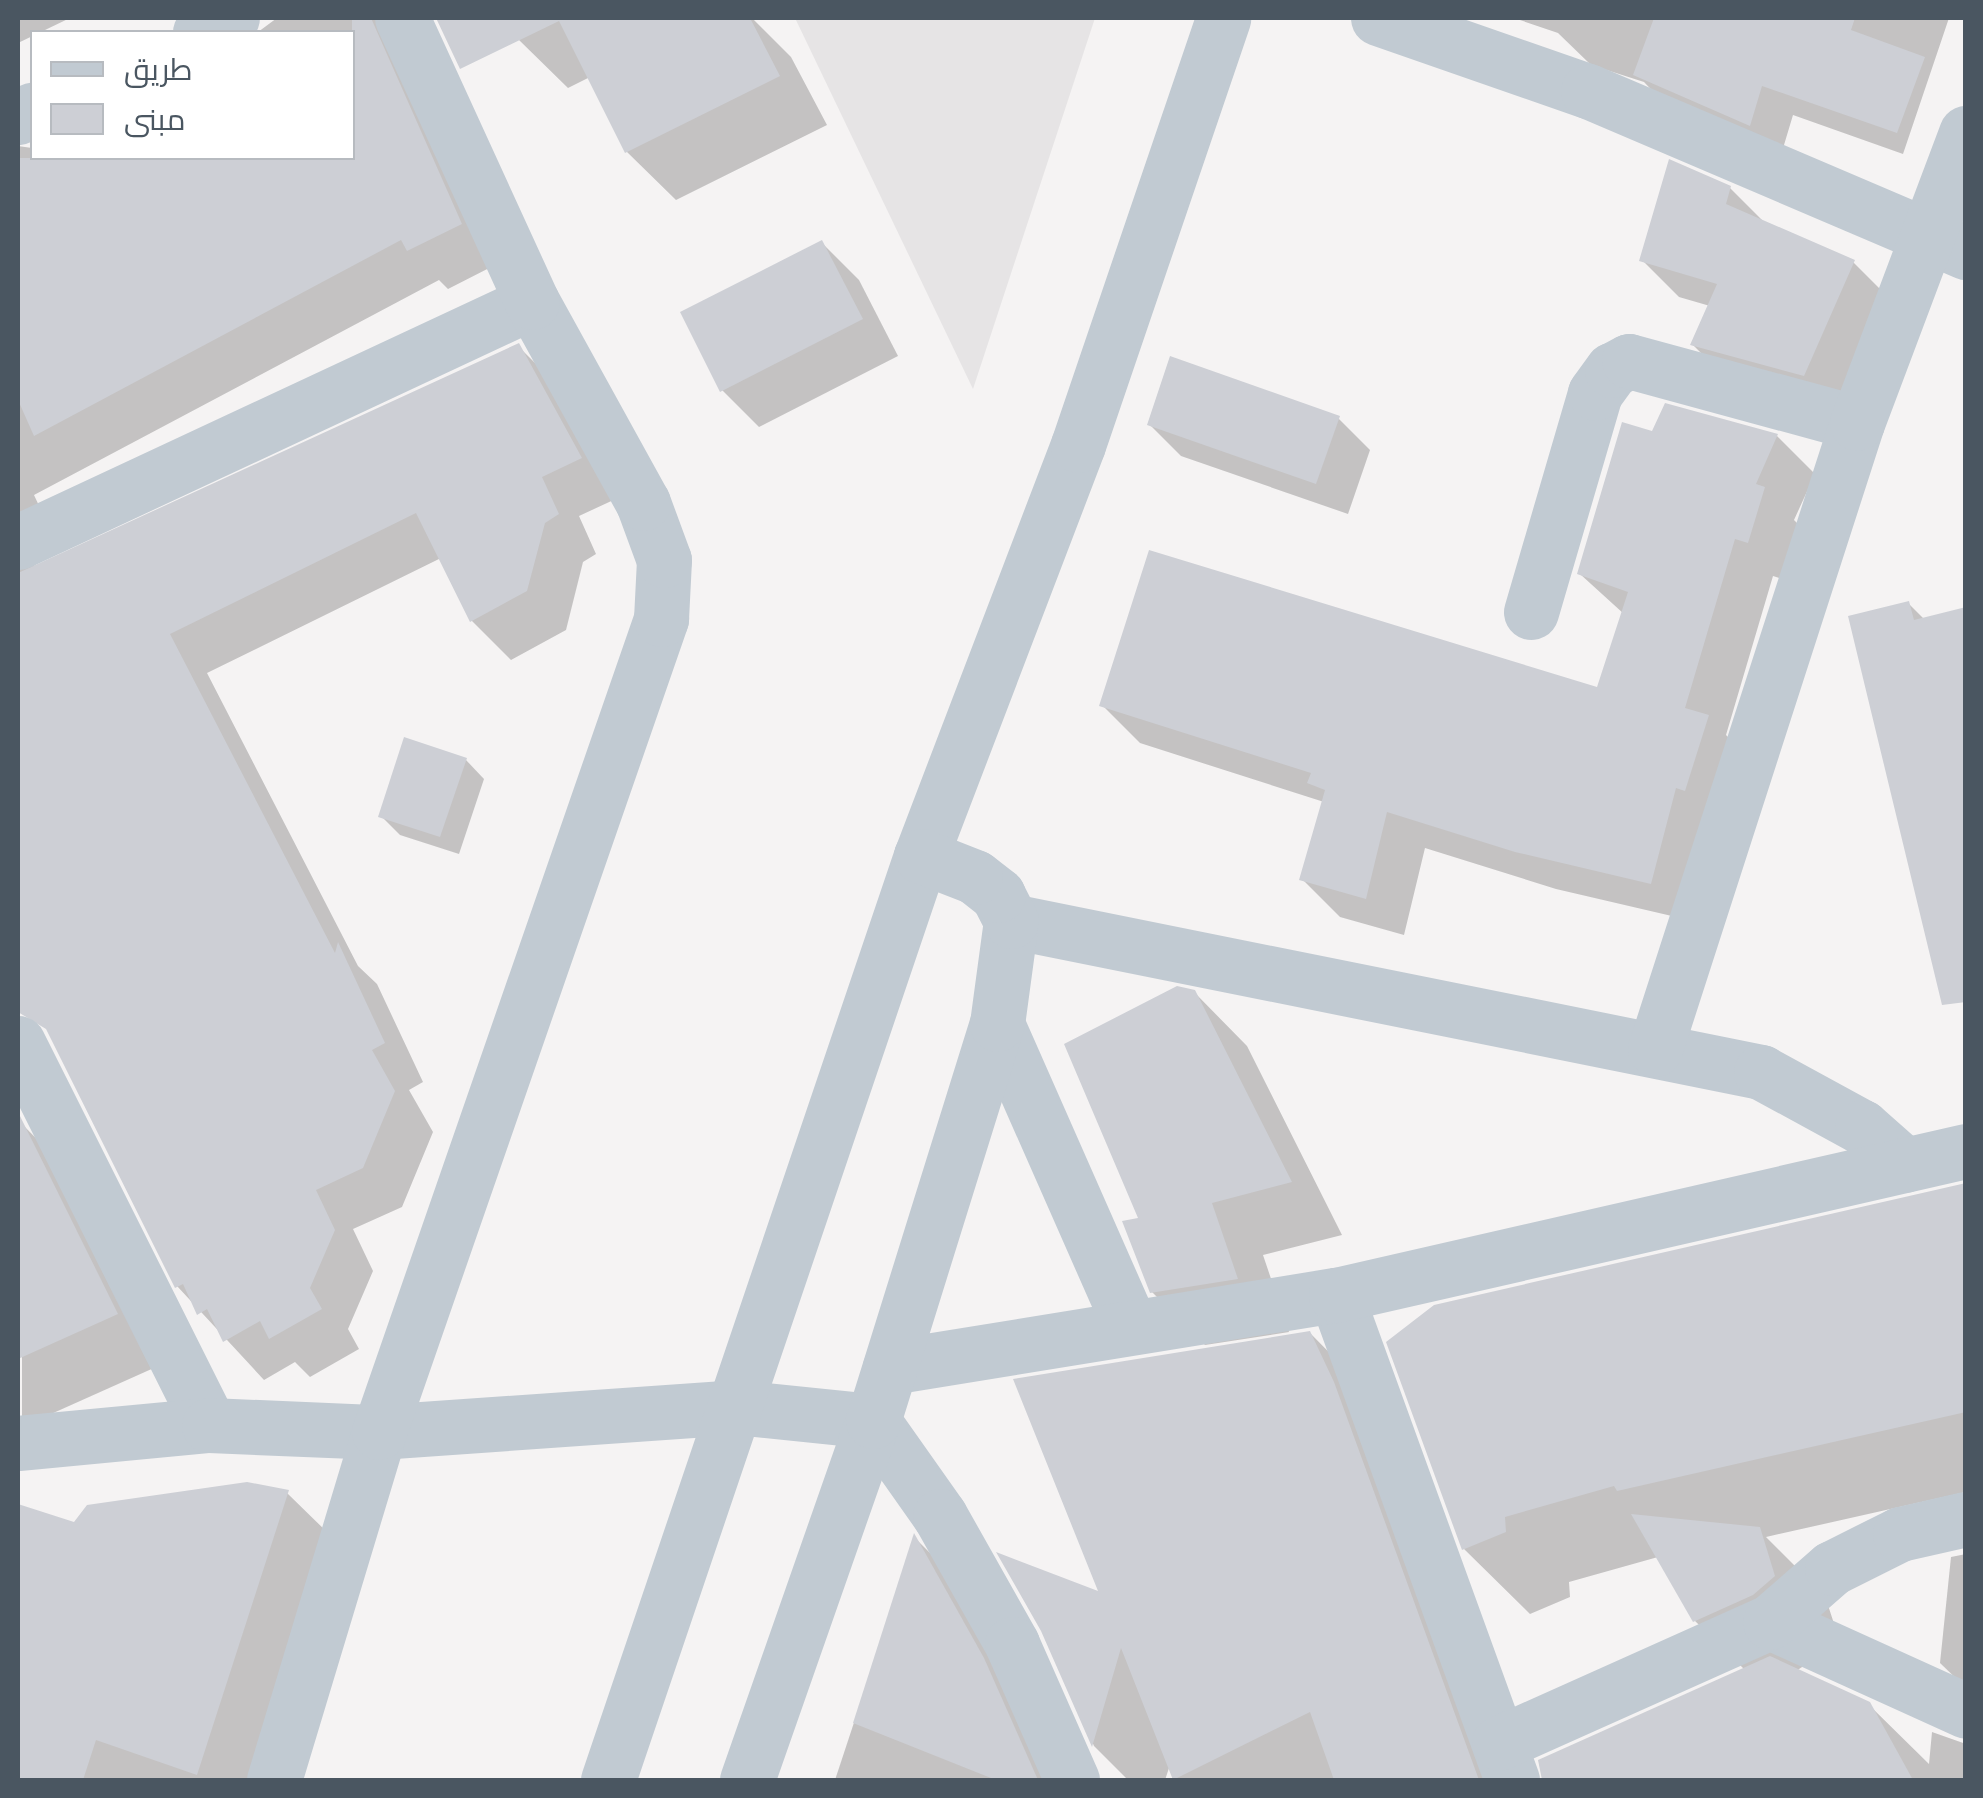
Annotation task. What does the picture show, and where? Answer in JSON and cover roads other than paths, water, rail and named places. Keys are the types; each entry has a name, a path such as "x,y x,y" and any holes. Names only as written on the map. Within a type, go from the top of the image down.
{"street":[{"path":"205,30 232,18"},
{"path":"274,1780 379,1432 661,619 664,560 643,504 532,302 402,18"},
{"path":"608,1780 921,856 1078,445 1222,18"},
{"path":"1378,18 1588,91 1946,244"},
{"path":"1654,1050 1857,424 1946,244 1966,133"},
{"path":"18,542 532,302"},
{"path":"1532,612 1595,393 1612,370 1630,360 1857,424"},
{"path":"747,1780 873,1421 998,1024 1010,920 998,894 975,877 921,856"},
{"path":"1010,920 1654,1050 1779,1080 1862,1127 1905,1165"},
{"path":"998,1024 1130,1326"},
{"path":"18,1043 209,1425"},
{"path":"890,1367 1336,1295 1966,1151"},
{"path":"1336,1295 1506,1762 1770,1622 1832,1568 1900,1534 1966,1519"},
{"path":"18,1444 209,1425 379,1432 735,1408 873,1421 940,1516 1012,1644 1072,1780"},
{"path":"1770,1622 1966,1712"}]}
